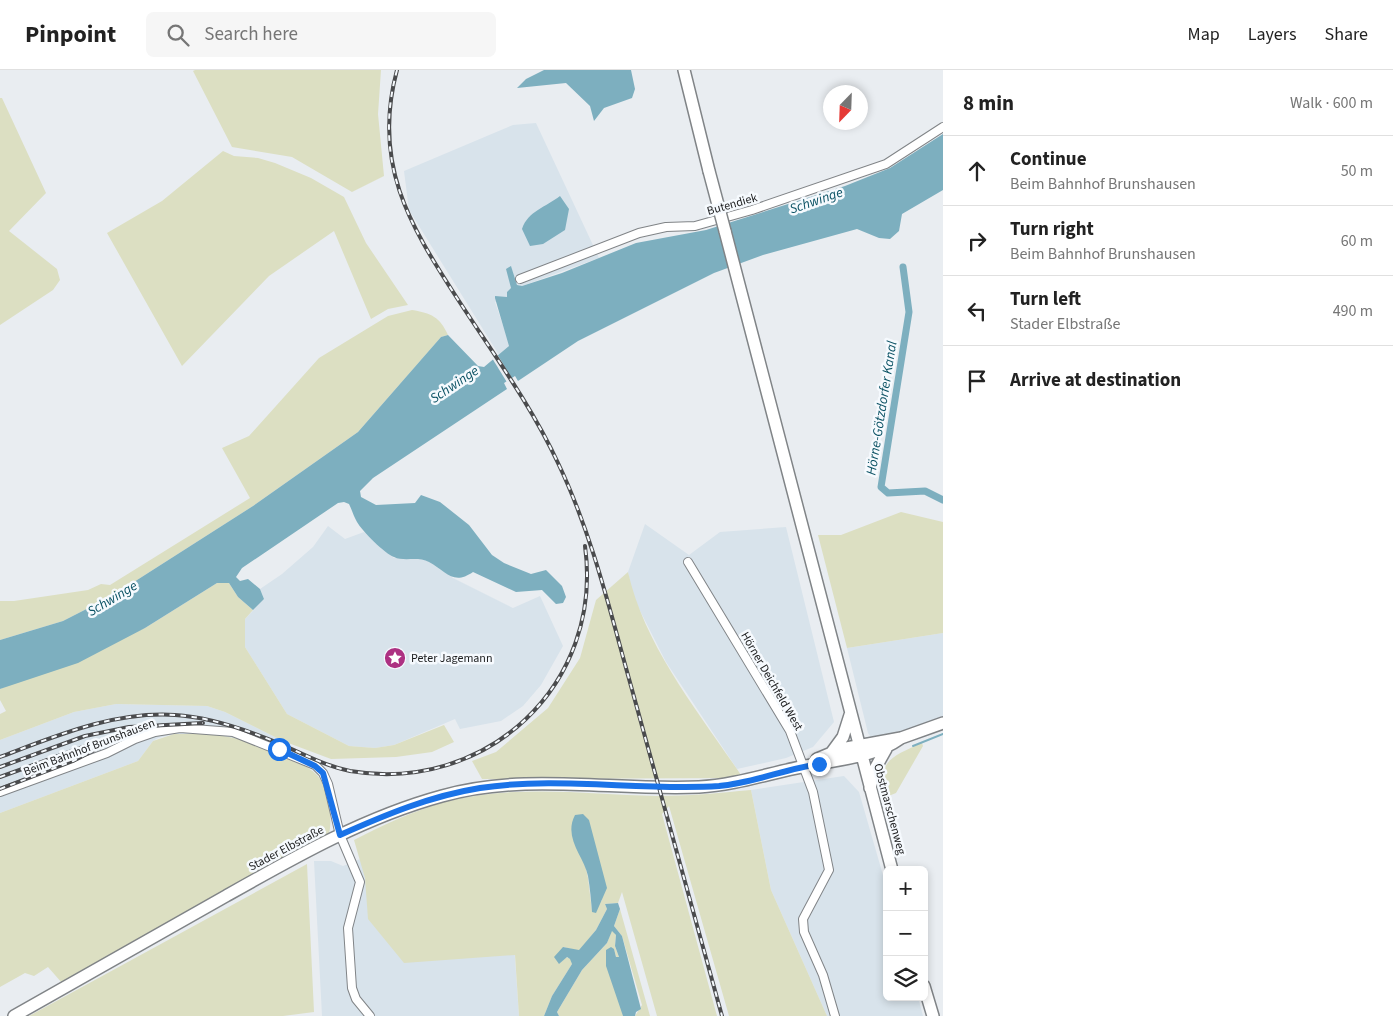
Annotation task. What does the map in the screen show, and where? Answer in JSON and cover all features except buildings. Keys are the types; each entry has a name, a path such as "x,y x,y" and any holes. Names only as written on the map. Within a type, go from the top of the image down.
{"main road":[{"name":"Obstmarschenweg","path":"684,70 891,866"},
{"path":"832,753 842,739 850,714"},
{"path":"860,750 943,723"},
{"path":"870,789 876,767 886,749 901,738"},
{"path":"860,750 886,749"},
{"name":"Stader Elbstraße","path":"804,766 832,753 860,750"},
{"name":"Stader Elbstraße","path":"14,1016 265,874 340,835 408,806 444,795 480,788 552,783 659,787 714,786 750,781 860,750"},
{"path":"928,999 933,1016"}],"street":[{"name":"Butendiek","path":"520,279 640,232 666,227 694,226 752,210 886,164 943,127"},
{"name":"Hörner Deichfeld West","path":"688,562 790,731 814,792 829,858 829,870 803,919 804,932 823,974 835,1016"},
{"name":"Beim Bahnhof Brunshausen","path":"0,792 107,753 155,732 180,728 233,732 315,766 323,773 328,784 340,835 360,882 359,893 348,920 352,988 356,999 370,1016"}],"shaded area":[{"path":"536,123 599,258 522,286 517,285 511,267 511,288 507,298 495,302 509,343 509,346 499,355 409,210 404,171 513,125"},
{"path":"645,524 689,555 720,532 786,527 834,722 813,747 786,758 737,769 666,662 633,597 628,572"},
{"path":"328,526 345,539 364,532 394,558 418,558 428,561 453,578 513,608 540,596 563,646 541,685 523,706 501,721 460,729 455,719 394,745 375,748 349,746 287,714 245,647 245,619 264,599 260,589 282,574 313,547"},
{"path":"943,633 943,719 876,738 871,737 868,733 847,648"},
{"path":"116,704 207,706 225,712 283,741 276,753 174,734 158,738 153,741 138,761 0,813 0,740 74,712"},
{"path":"844,776 859,792 883,875 883,1001 919,1001 923,1016 827,1016 771,890 751,790"},
{"path":"504,801 519,1016 322,1016 314,861 331,861 343,866"}],"green space":[{"path":"381,70 378,114 384,176 352,192 292,157 232,147 193,71"},
{"path":"0,98 2,98 46,193 9,231 57,269 60,280 53,290 0,325"},
{"path":"223,151 234,156 258,158 275,163 311,178 344,197 366,243 408,305 388,309 371,319 334,231 269,276 182,366 107,233 162,201"},
{"path":"412,310 430,314 442,324 448,335 441,337 358,432 253,506 112,596 63,621 0,640 0,601 14,601 88,590 101,584 110,585 250,498 222,448 249,436 319,358 388,316"},
{"path":"901,512 943,522 943,633 847,648 818,535 841,535"},
{"path":"628,572 636,600 661,654 676,680 743,778 482,779 472,761 496,752 548,708 580,658 596,600"},
{"path":"217,583 229,583 238,597 253,610 245,619 245,647 287,714 349,746 375,748 394,745 444,725 454,742 432,752 396,757 331,759 283,741 225,712 207,706 116,704 74,712 0,740 0,714 6,711 0,700 0,689 145,628"},
{"path":"174,734 213,734 239,739 307,767 318,776 326,792 330,814 329,833 62,983 48,967 34,976 25,973 0,987 0,813 138,761 153,741"},
{"path":"922,743 923,746 896,793 886,797 883,775 889,761 895,756"},
{"path":"751,790 771,890 827,1016 729,1016 669,806 662,814 717,1016 657,1016 622,892 618,903 605,904 607,909 596,930 579,951 564,947 559,964 566,957 571,959 572,964 552,996 544,1016 519,1016 515,955 404,963 368,919 365,878 354,840 421,810 471,796 497,793 550,792 656,796","holes":["584,859 602,900 592,911"]},
{"path":"307,864 314,1012 283,1016 29,1016"},
{"path":"620,909 650,1016 635,1016 642,1005 622,936 614,926"},
{"path":"612,930 616,935 615,946 619,957 616,957 614,949 623,1016 559,1016 557,1012 582,970 607,943"}],"water":[{"path":"544,70 631,70 635,89 632,98 604,108 594,121 590,106 566,83 517,88 526,79"},
{"name":"Schwinge","path":"943,134 943,190 902,214 899,231 890,239 879,238 857,229 763,255 714,273 578,341 518,381 515,376 504,383 507,389 373,478 360,491 361,497 376,505 415,503 421,495 440,502 469,525 492,555 504,563 531,574 546,570 562,586 566,597 563,603 556,604 542,590 516,592 473,572 460,578 450,576 425,560 394,557 380,547 364,531 356,520 349,504 344,502 338,503 242,568 236,577 240,581 248,579 260,589 264,599 253,610 238,597 229,583 217,583 145,628 78,663 0,689 0,640 63,621 112,596 253,506 358,432 441,337 448,335 478,366 484,367 509,346 495,296 507,297 507,292 511,288 506,269 511,266 517,285 522,286 562,273 636,243 706,230 845,186 890,168"},
{"path":"560,196 569,209 565,230 543,244 530,246 522,229 528,218"},
{"path":"583,814 589,820 607,888 596,913 592,912 588,876 571,831 575,815"},
{"path":"618,903 620,909 614,926 622,936 641,1009 636,1012 635,1016 623,1016 606,966 606,950 611,947 614,949 616,957 619,957 615,946 616,935 612,931 607,943 582,970 557,1012 559,1016 544,1016 552,996 572,964 567,957 559,964 554,957 563,947 579,950 596,930 607,909 605,904"}],"pier":[{"path":"497,354 513,380 508,384 492,358"}],"waterway":[{"name":"Hörne-Götzdorfer Kanal","path":"903,267 909,312 881,487 888,493 925,491 943,500"},
{"path":"913,746 943,734"}],"railway":[{"path":"397,70 390,103 389,134 392,163 400,191 410,218 440,271 536,420 558,463 581,517 608,601 722,1016"},
{"path":"0,757 64,733 108,721 152,715 175,715 189,716 244,730 324,763 350,771 400,774 447,765 489,747 526,719 555,684 575,643 586,597 585,546"},
{"path":"0,767 85,736 129,727 203,723"},
{"path":"103,744 138,731"},
{"path":"0,777 108,738"},
{"path":"0,789 73,761 110,742"}],"place":[{"name":"Peter Jagemann","path":"395,658"}],"route":[{"path":"279,749 315,766 323,773 328,784 340,835 391,812 444,795 480,788 535,783 697,787 750,781 804,766 819,764"}]}
